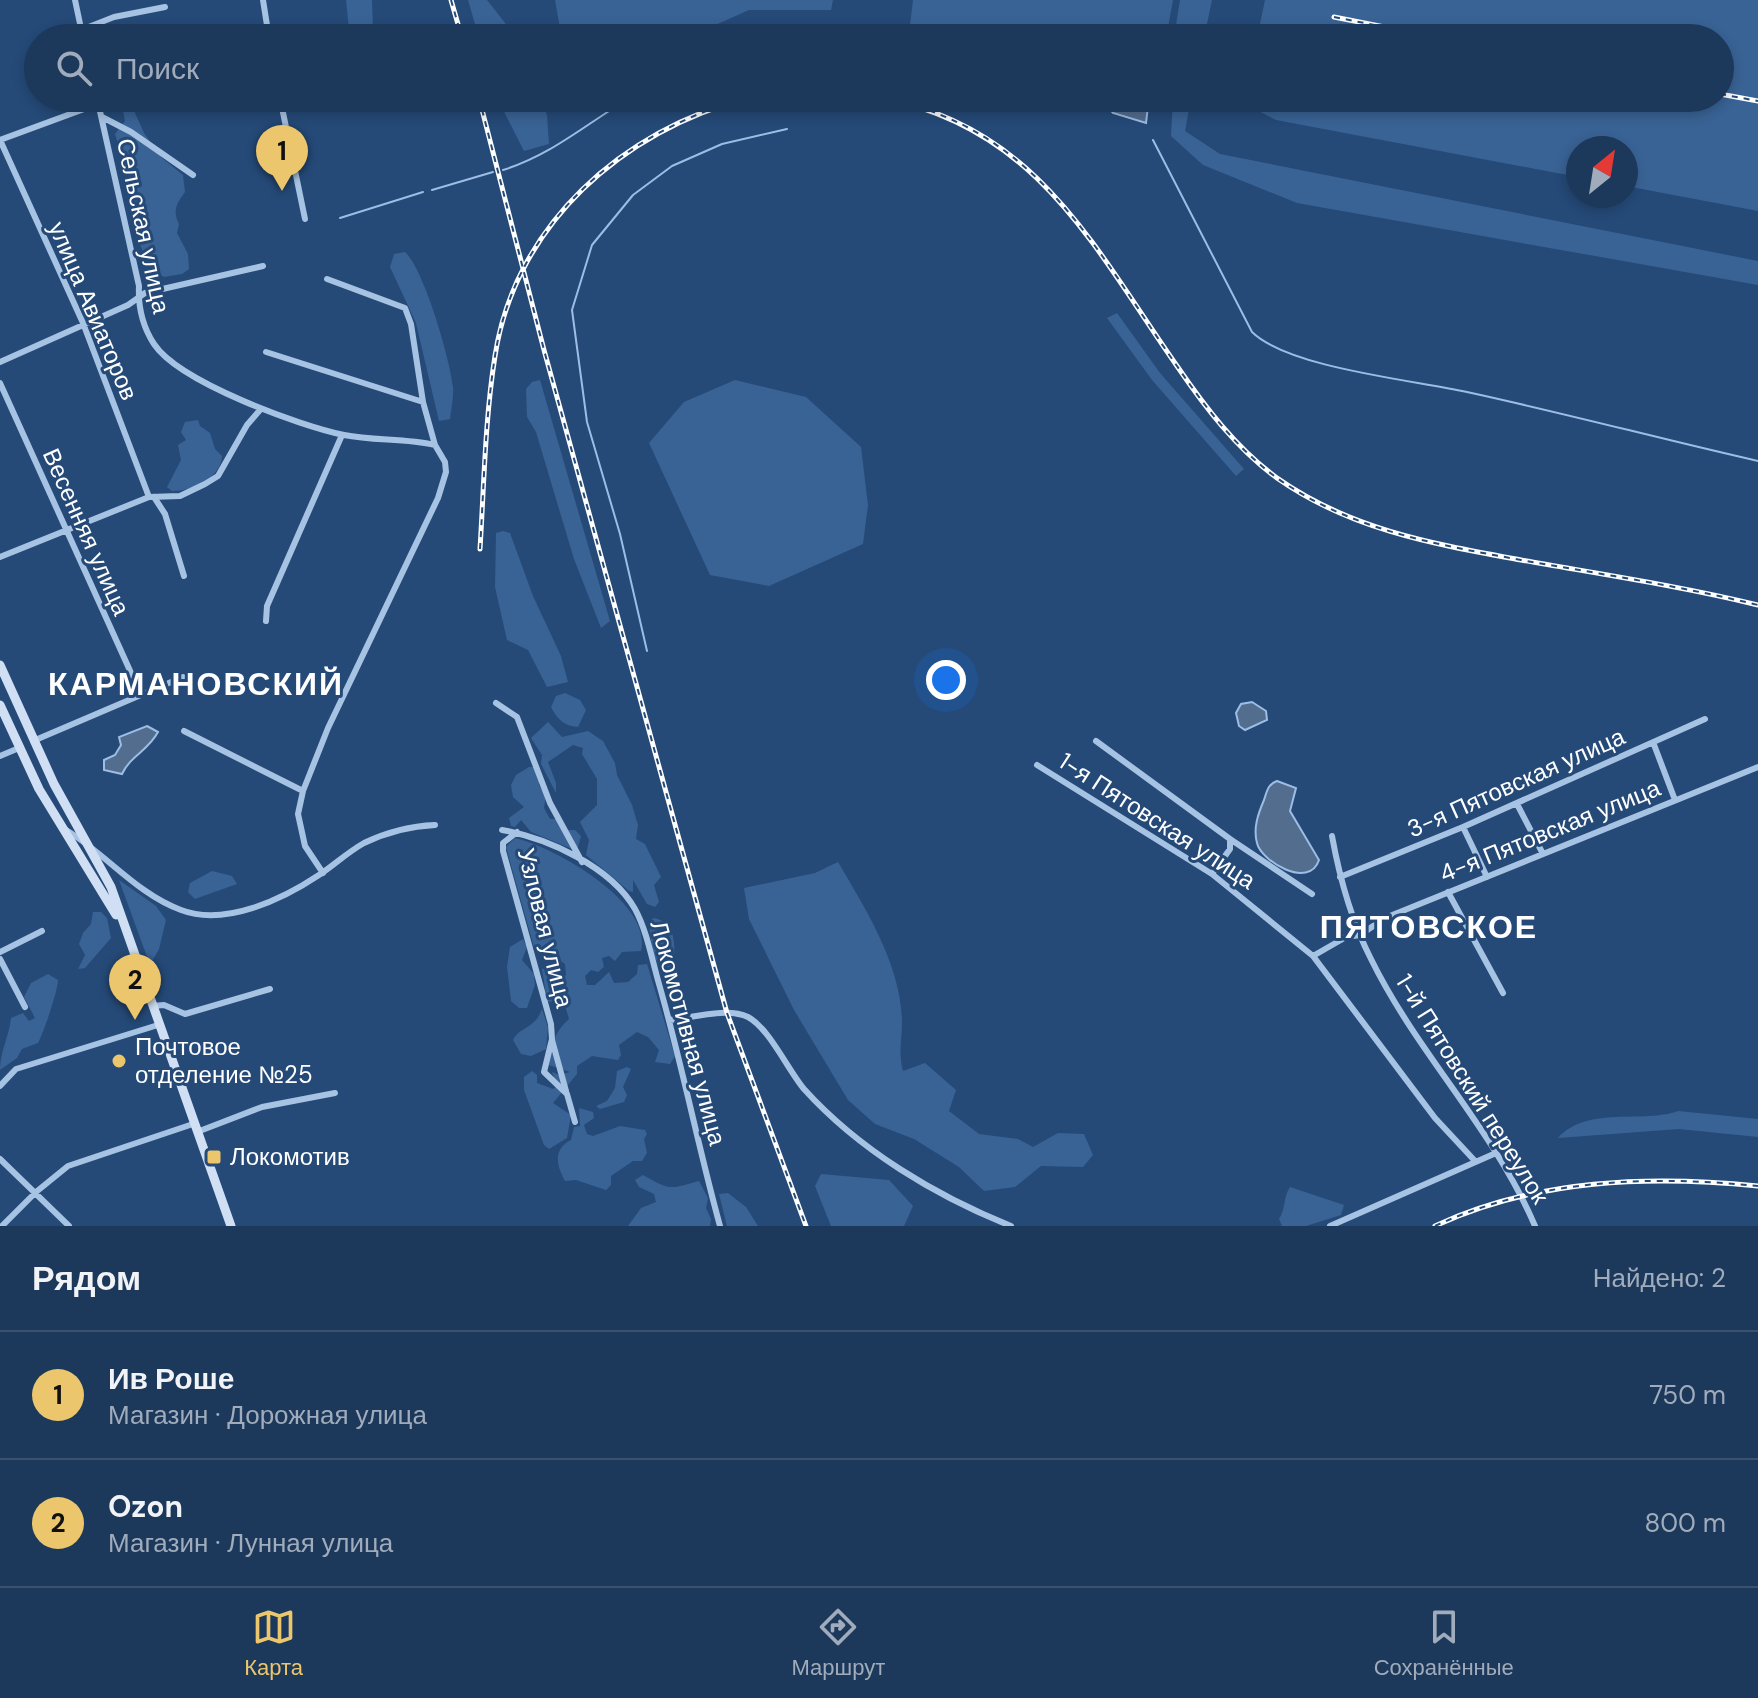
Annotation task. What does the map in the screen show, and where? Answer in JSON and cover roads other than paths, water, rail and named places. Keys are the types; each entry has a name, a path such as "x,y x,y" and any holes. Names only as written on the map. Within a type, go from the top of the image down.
{"main road":[{"path":"0,665 33,741 111,887 231,1226"},
{"path":"0,705 62,828 128,935"},
{"path":"19,748 33,741"}],"street":[{"path":"75,0 80,24"},
{"path":"263,0 267,24"},
{"path":"96,24 114,17 165,7"},
{"path":"0,140 68,112"},
{"name":"Сельская улица","path":"100,112 139,286 141,316 162,352 222,392 260,410 342,435 435,445"},
{"path":"283,112 305,219"},
{"path":"101,117 131,132 193,175"},
{"name":"улица Авиаторов","path":"0,140 83,323 152,497 165,514 184,576"},
{"path":"0,362 128,305 138,297 263,266"},
{"path":"323,873 305,846 298,814 303,791 339,704 438,498 446,472 423,402 411,324 405,308 327,279"},
{"path":"266,352 423,402"},
{"name":"Весенняя улица","path":"0,383 64,531 141,695"},
{"path":"0,557 152,497 170,498 188,492 218,476 247,425 260,410"},
{"path":"266,621 267,606 342,435"},
{"path":"33,741 183,677"},
{"path":"496,703 517,717 550,803 582,862"},
{"name":"3-я Пятовская улица","path":"1340,877 1517,804 1705,719"},
{"path":"184,731 303,791"},
{"path":"1096,741 1230,839 1312,894"},
{"path":"1653,742 1675,800"},
{"path":"0,756 19,748"},
{"name":"1-я Пятовская улица","path":"1037,765 1212,874 1313,956 1435,1118 1475,1161"},
{"name":"4-я Пятовская улица","path":"1313,956 1346,937 1360,935 1385,918 1758,767"},
{"path":"1517,804 1543,854"},
{"path":"62,828 91,845 127,878 170,905 201,915 235,912 266,903 323,873 367,842 416,826 435,825"},
{"path":"1463,827 1487,877"},
{"name":"Локомотивная улица","path":"502,830 517,832 582,862 607,879 635,909 669,1020 720,1226"},
{"name":"Узловая улица","path":"517,832 503,843 503,851 551,1024 552,1039 544,1072 567,1094 575,1122"},
{"name":"1-й Пятовский переулок","path":"1332,836 1340,877 1360,935 1400,1007 1496,1153 1535,1226"},
{"path":"1212,874 1230,849 1230,839"},
{"path":"1448,892 1503,993"},
{"path":"0,952 42,931"},
{"path":"0,959 25,1007"},
{"path":"152,1006 164,1005 185,1014 270,989"},
{"path":"669,1020 727,1013 752,1020 804,1089 870,1146 942,1194 1011,1226"},
{"path":"0,1086 16,1069 158,1025"},
{"path":"552,1039 567,1094"},
{"path":"2,1226 68,1166 262,1107 335,1093"},
{"path":"1330,1226 1496,1153"},
{"path":"0,1159 69,1226"}],"waterway":[{"path":"503,170 537,156 608,112"},
{"path":"647,651 620,534 587,422 572,310 592,245 633,195 672,166 722,144 787,129"},
{"path":"1153,140 1252,332 1270,344 1322,364 1503,400 1758,461"},
{"path":"432,190 493,172"},
{"path":"340,218 423,192"}],"railway":[{"path":"451,0 458,24"},
{"path":"1334,17 1369,24"},
{"path":"1734,97 1758,101"},
{"path":"483,112 544,350 727,1013 806,1226"},
{"path":"480,549 495,356 507,308 526,264 551,225 582,190 618,159 659,133 705,112"},
{"path":"933,112 983,136 1023,165 1057,199 1089,238 1210,412 1248,454 1305,496 1364,523 1425,541 1758,605"},
{"path":"1435,1226 1513,1198 1594,1184 1676,1181 1758,1186"}],"place":[{"name":"Ив Роше","path":"282,191"},
{"name":"Ozon","path":"135,1020"},
{"name":"Почтовое отделение №25","path":"119,1061"},
{"name":"Локомотив","path":"214,1157"}],"district":[{"name":"КАРМАНОВСКИЙ","path":"196,684"},
{"name":"ПЯТОВСКОЕ","path":"1429,927"}]}
